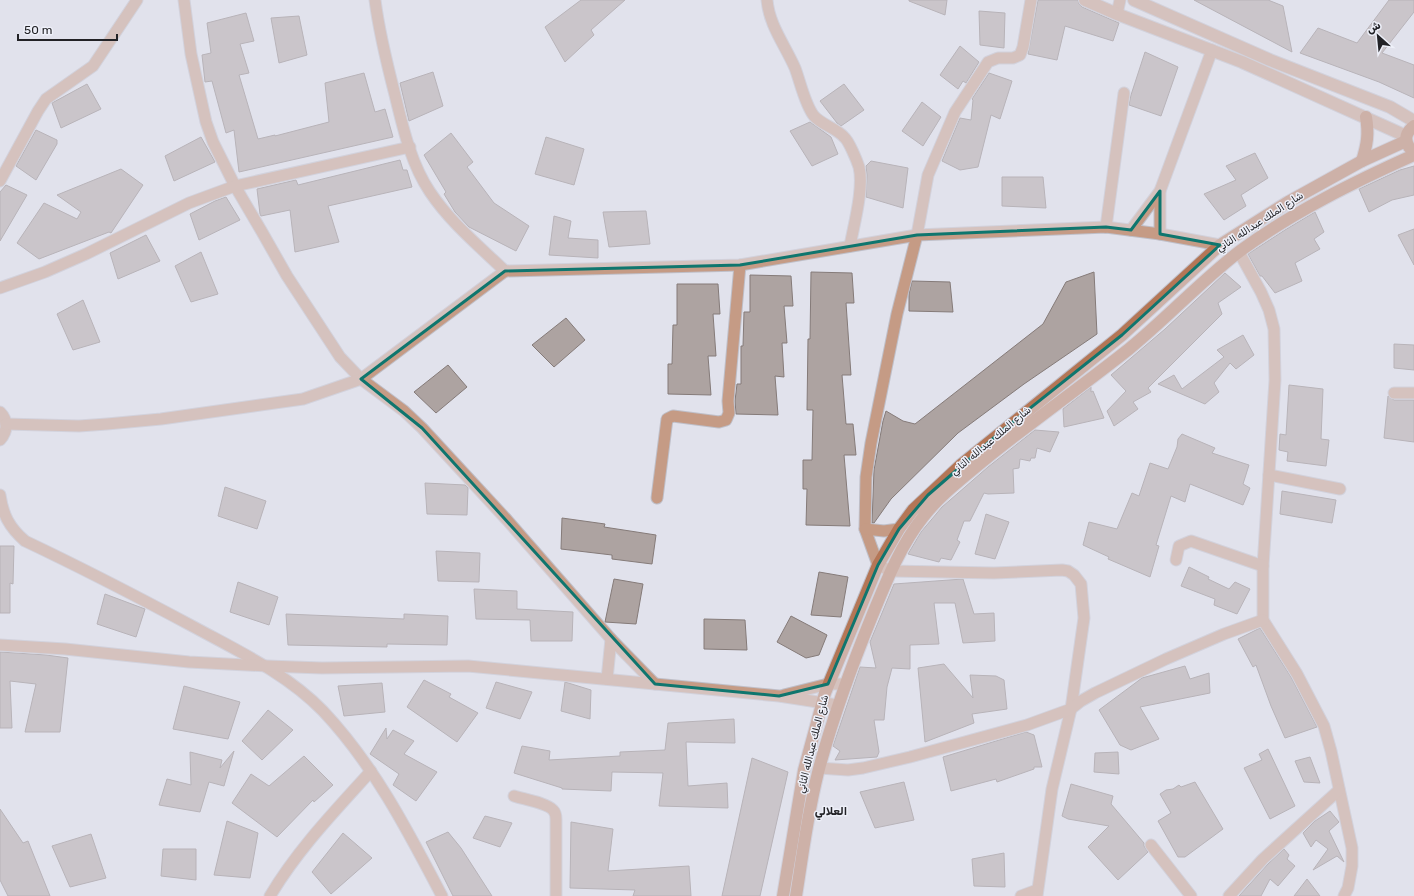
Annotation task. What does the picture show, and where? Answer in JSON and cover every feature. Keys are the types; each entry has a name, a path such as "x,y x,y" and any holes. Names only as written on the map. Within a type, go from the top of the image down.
{"main road":[{"path":"1362,161 1368,130 1366,117"},
{"path":"1409,134 1408,146 1414,152"},
{"name":"شارع الملك عبدالله الثاني","path":"783,896 804,770 821,704 878,565 899,529 918,505 961,465 1122,335 1220,245 1288,202 1409,134"},
{"name":"شارع الملك عبدالله الثاني","path":"796,896 805,837 819,768 838,705 880,594 903,548 923,517 948,491 1006,443 1129,348 1239,252 1313,206 1380,170 1414,155"}],"street":[{"path":"0,181 46,99 93,66 137,0"},
{"path":"184,0 191,54 206,122 213,142 234,186 287,276 340,357 361,379 404,411 422,428 507,520 611,639 655,684"},
{"path":"375,0 390,76 400,117 413,159 429,191 456,225 506,270"},
{"path":"767,0 772,22 795,67 814,115 820,121 845,137 859,168 860,187 850,246"},
{"path":"1021,896 1037,893 1052,790 1071,708 1084,618 1081,584 1074,575 1062,570 994,573 891,571 878,565 865,529 866,477 871,443 897,314 917,235 928,175 955,112 988,62 998,58 1013,58 1020,55 1023,48 1030,0"},
{"path":"1085,0 1117,14 1242,62 1366,117 1409,134"},
{"path":"1117,14 1120,0"},
{"path":"1134,0 1270,60 1390,107 1414,121"},
{"path":"1131,230 1160,191 1212,50"},
{"path":"1106,227 1124,93"},
{"path":"0,288 45,272 86,254 189,203 234,186 410,147"},
{"path":"1160,191 1160,234"},
{"path":"6,424 79,426 107,424 161,419 303,399 361,379 506,270 740,266 917,235 1106,227 1160,234 1220,245"},
{"path":"1239,252 1261,292 1269,310 1274,329 1275,380 1263,566 1263,620 1298,674 1324,726 1331,751 1352,848 1352,866 1348,888 1344,896"},
{"path":"657,498 667,419 673,416 719,422 726,420 728,413 740,266"},
{"path":"1394,393 1414,394"},
{"path":"0,412 5,418 6,424 6,430 0,440"},
{"path":"1269,475 1340,489"},
{"path":"0,495 4,514 9,525 15,533 25,540 103,579 267,666 322,710 342,732 370,771 422,856 442,896"},
{"path":"865,529 884,531 899,529"},
{"path":"1176,560 1179,546 1191,541 1263,566"},
{"path":"819,768 848,770 863,768 1027,725 1071,708 1081,701 1166,659 1224,634 1263,620"},
{"path":"607,679 611,639"},
{"path":"0,645 65,649 189,662 267,666 322,668 468,666 780,696 821,704 838,705"},
{"path":"780,696 828,684 846,684"},
{"path":"270,896 282,876 306,843 370,771"},
{"path":"1229,896 1263,859 1339,790"},
{"path":"514,796 547,805 555,812 556,896"},
{"path":"1151,845 1191,896"}],"highlighted area":[{"path":"1160,191 1160,234 1220,245 1122,335 1004,429 928,495 899,529 878,565 828,684 779,696 655,684 422,428 361,379 505,271 740,265 917,235 1106,227 1131,230"}],"building":[{"path":"581,0 625,0 591,30 594,35 565,62 545,27"},
{"path":"947,0 945,15 909,1"},
{"path":"1038,0 1078,0 1082,7 1119,23 1113,41 1065,26 1057,60 1028,54"},
{"path":"1194,0 1268,0 1283,6 1292,52"},
{"path":"1389,0 1414,0 1414,12 1382,53 1414,65 1414,98 1379,82 1300,53 1318,28 1357,43"},
{"path":"979,11 1005,13 1004,48 980,45"},
{"path":"246,13 254,41 240,44 249,73 239,75 258,139 329,122 325,83 364,73 375,112 385,109 393,137 239,172 234,130 226,133 212,81 205,82 202,55 211,53 207,23"},
{"path":"299,16 307,55 279,63 271,18"},
{"path":"960,46 979,62 966,83 963,81 958,89 940,75"},
{"path":"1145,52 1178,67 1161,116 1129,105"},
{"path":"433,72 443,106 409,121 400,83"},
{"path":"989,73 1012,81 1000,119 991,115 978,167 960,170 942,161 960,118 971,120 972,99"},
{"path":"87,84 101,109 61,128 52,103"},
{"path":"844,84 864,110 841,126 820,101"},
{"path":"922,102 941,117 923,146 902,131"},
{"path":"810,122 831,137 838,154 812,166 790,131"},
{"path":"36,130 57,140 57,144 36,180 16,166"},
{"path":"451,133 473,162 467,167 494,203 529,226 516,251 469,227 455,212 444,194 446,192 424,155"},
{"path":"201,137 215,162 174,181 165,156"},
{"path":"546,137 584,149 574,185 535,174"},
{"path":"1255,153 1268,178 1241,195 1246,206 1224,220 1204,194 1236,180 1226,166"},
{"path":"400,160 403,170 407,170 412,187 328,206 339,242 295,252 290,210 261,216 260,214 257,189 296,180 298,185"},
{"path":"871,161 908,168 903,208 866,197 866,166"},
{"path":"1414,166 1414,195 1392,200 1369,212 1359,189 1400,170"},
{"path":"121,169 143,185 111,233 109,232 39,259 17,243 44,203 77,219 81,212 57,195"},
{"path":"1002,177 1043,177 1046,208 1002,206"},
{"path":"6,185 27,195 0,241 0,192"},
{"path":"226,197 240,220 199,240 190,214"},
{"path":"646,211 650,244 609,247 603,212"},
{"path":"1315,212 1324,232 1314,239 1320,249 1295,263 1302,281 1275,293 1262,276 1260,276 1248,254"},
{"path":"554,216 571,221 568,238 598,240 598,258 549,255"},
{"path":"1414,229 1414,265 1398,235"},
{"path":"146,235 160,261 118,279 110,253"},
{"path":"201,252 218,294 191,302 175,266"},
{"path":"811,272 852,273 854,303 846,303 851,375 842,375 846,424 853,424 856,455 844,455 850,526 806,525 807,489 803,489 803,460 812,460 813,410 807,410"},
{"path":"1094,272 1097,334 1024,384 958,433 891,499 874,523 872,523 874,470 886,411 903,421 915,424 1043,324 1066,282"},
{"path":"1225,273 1241,287 1218,303 1222,314 1148,388 1151,392 1133,402 1138,409 1114,426 1107,411 1126,391 1111,375 1165,329"},
{"path":"750,275 791,276 793,306 784,306 787,343 782,343 784,377 775,376 778,415 736,414 735,401 737,384 741,384 741,346 743,346 744,312 750,312"},
{"path":"912,281 950,282 953,312 909,311 909,294"},
{"path":"677,284 718,284 720,314 713,314 716,356 708,356 711,395 668,394 668,364 672,364 673,325 677,325"},
{"path":"83,300 100,342 73,350 57,314"},
{"path":"566,318 585,340 554,367 532,345"},
{"path":"1243,335 1254,355 1236,369 1230,363 1214,383 1219,392 1205,404 1158,384 1174,375 1182,389 1224,357 1217,350"},
{"path":"1394,344 1414,345 1414,370 1394,368"},
{"path":"448,365 467,387 436,413 414,392"},
{"path":"1289,385 1323,389 1321,439 1329,440 1326,466 1287,461 1288,452 1279,450 1280,434 1286,435"},
{"path":"1091,387 1091,392 1093,391 1104,418 1064,427 1063,409"},
{"path":"1388,396 1394,400 1414,400 1414,442 1384,438"},
{"path":"1035,430 1059,432 1050,452 1037,448 1035,458 1031,458 1030,461 1020,459 1019,468 1013,469 1014,493 984,493 970,521 964,521 957,540 960,542 951,560 941,558 939,562 908,554 921,532 942,507 988,467"},
{"path":"1182,434 1215,448 1212,453 1249,465 1243,484 1250,488 1243,505 1190,484 1185,502 1171,496 1156,545 1159,546 1150,577 1108,559 1109,557 1083,545 1089,522 1117,529 1132,493 1139,496 1150,463 1168,469 1177,447 1178,439"},
{"path":"425,483 465,485 468,488 467,515 427,514"},
{"path":"225,487 266,501 257,529 218,516"},
{"path":"1282,491 1336,500 1332,523 1280,514"},
{"path":"986,514 1009,522 995,559 975,554"},
{"path":"562,518 605,524 604,527 656,535 652,564 612,559 612,555 561,549"},
{"path":"0,546 14,546 13,584 10,583 10,613 0,613"},
{"path":"436,551 480,553 479,582 438,581"},
{"path":"1189,567 1209,577 1208,579 1229,589 1235,582 1250,589 1237,614 1214,605 1215,599 1181,586"},
{"path":"819,572 848,577 841,617 811,615"},
{"path":"614,579 643,584 636,624 605,622"},
{"path":"963,579 974,614 994,613 995,641 963,643 955,603 934,603 939,644 910,645 910,669 892,668 887,687 884,720 874,720 879,752 877,757 835,760 840,751 833,746 860,667 876,668 870,642 894,584"},
{"path":"238,582 278,597 269,625 230,612"},
{"path":"474,589 517,591 517,609 573,612 572,641 531,641 530,620 476,619"},
{"path":"105,594 145,609 136,637 97,624"},
{"path":"286,614 404,619 404,614 448,616 447,645 387,644 387,647 288,645"},
{"path":"791,616 827,635 819,655 806,658 777,642"},
{"path":"704,619 745,620 747,650 704,649"},
{"path":"1260,628 1291,677 1317,727 1285,738 1256,665 1253,667 1238,639"},
{"path":"0,652 68,658 60,732 25,732 36,684 10,681 12,728 0,728"},
{"path":"944,664 973,698 970,675 996,676 1004,680 1007,709 972,714 974,723 925,742 918,668"},
{"path":"1185,666 1190,679 1209,673 1210,693 1140,707 1159,739 1131,750 1120,745 1099,710 1142,678"},
{"path":"424,680 451,694 449,697 478,713 457,742 407,707"},
{"path":"496,682 532,692 520,719 486,708"},
{"path":"565,682 591,690 590,719 561,711"},
{"path":"382,683 385,712 344,716 338,686"},
{"path":"184,686 240,702 228,739 173,729"},
{"path":"268,710 293,730 262,760 242,741"},
{"path":"734,719 735,743 686,742 688,786 727,783 728,808 659,806 663,773 612,772 611,791 562,789 514,773 522,746 550,751 549,760 620,756 620,752 665,750 668,723"},
{"path":"386,728 387,739 393,730 414,741 404,754 437,772 416,801 393,785 399,774 370,754"},
{"path":"1026,732 1034,735 1042,767 1034,767 1034,769 997,782 996,779 951,791 943,757"},
{"path":"1268,749 1295,806 1270,819 1244,768 1262,760 1259,754"},
{"path":"234,751 224,786 209,782 200,812 159,805 167,779 191,785 190,752 222,760 220,768"},
{"path":"1118,752 1119,774 1094,772 1095,753"},
{"path":"304,756 333,785 314,802 313,800 277,837 232,803 251,774 269,786"},
{"path":"1310,757 1320,783 1304,782 1295,761"},
{"path":"752,758 788,772 760,896 722,896"},
{"path":"904,782 914,820 875,828 860,792"},
{"path":"1195,782 1223,829 1185,857 1178,857 1158,821 1171,813 1160,794 1179,785 1181,787"},
{"path":"1071,784 1113,796 1111,804 1144,843 1144,846 1148,852 1118,880 1088,847 1109,826 1068,819 1062,816"},
{"path":"0,809 23,843 28,841 50,896 8,896 0,880"},
{"path":"1330,811 1339,822 1329,831 1344,862 1337,856 1313,870 1328,849 1316,840 1311,847 1303,833 1315,821"},
{"path":"485,816 512,823 500,847 473,838"},
{"path":"227,821 258,833 250,878 214,875"},
{"path":"571,822 613,829 608,871 689,866 691,896 633,896 635,890 570,888"},
{"path":"448,832 461,848 492,896 453,896 426,842"},
{"path":"343,833 372,858 331,894 312,872"},
{"path":"91,834 106,878 70,887 52,846"},
{"path":"163,849 196,849 196,880 161,876"},
{"path":"1284,849 1289,855 1287,859 1295,866 1278,886 1270,879 1261,896 1239,896 1268,864"},
{"path":"1004,853 1005,887 974,886 972,859"},
{"path":"1307,879 1320,896 1294,896"}],"district":[{"name":"العلالي","path":"831,811"}]}
